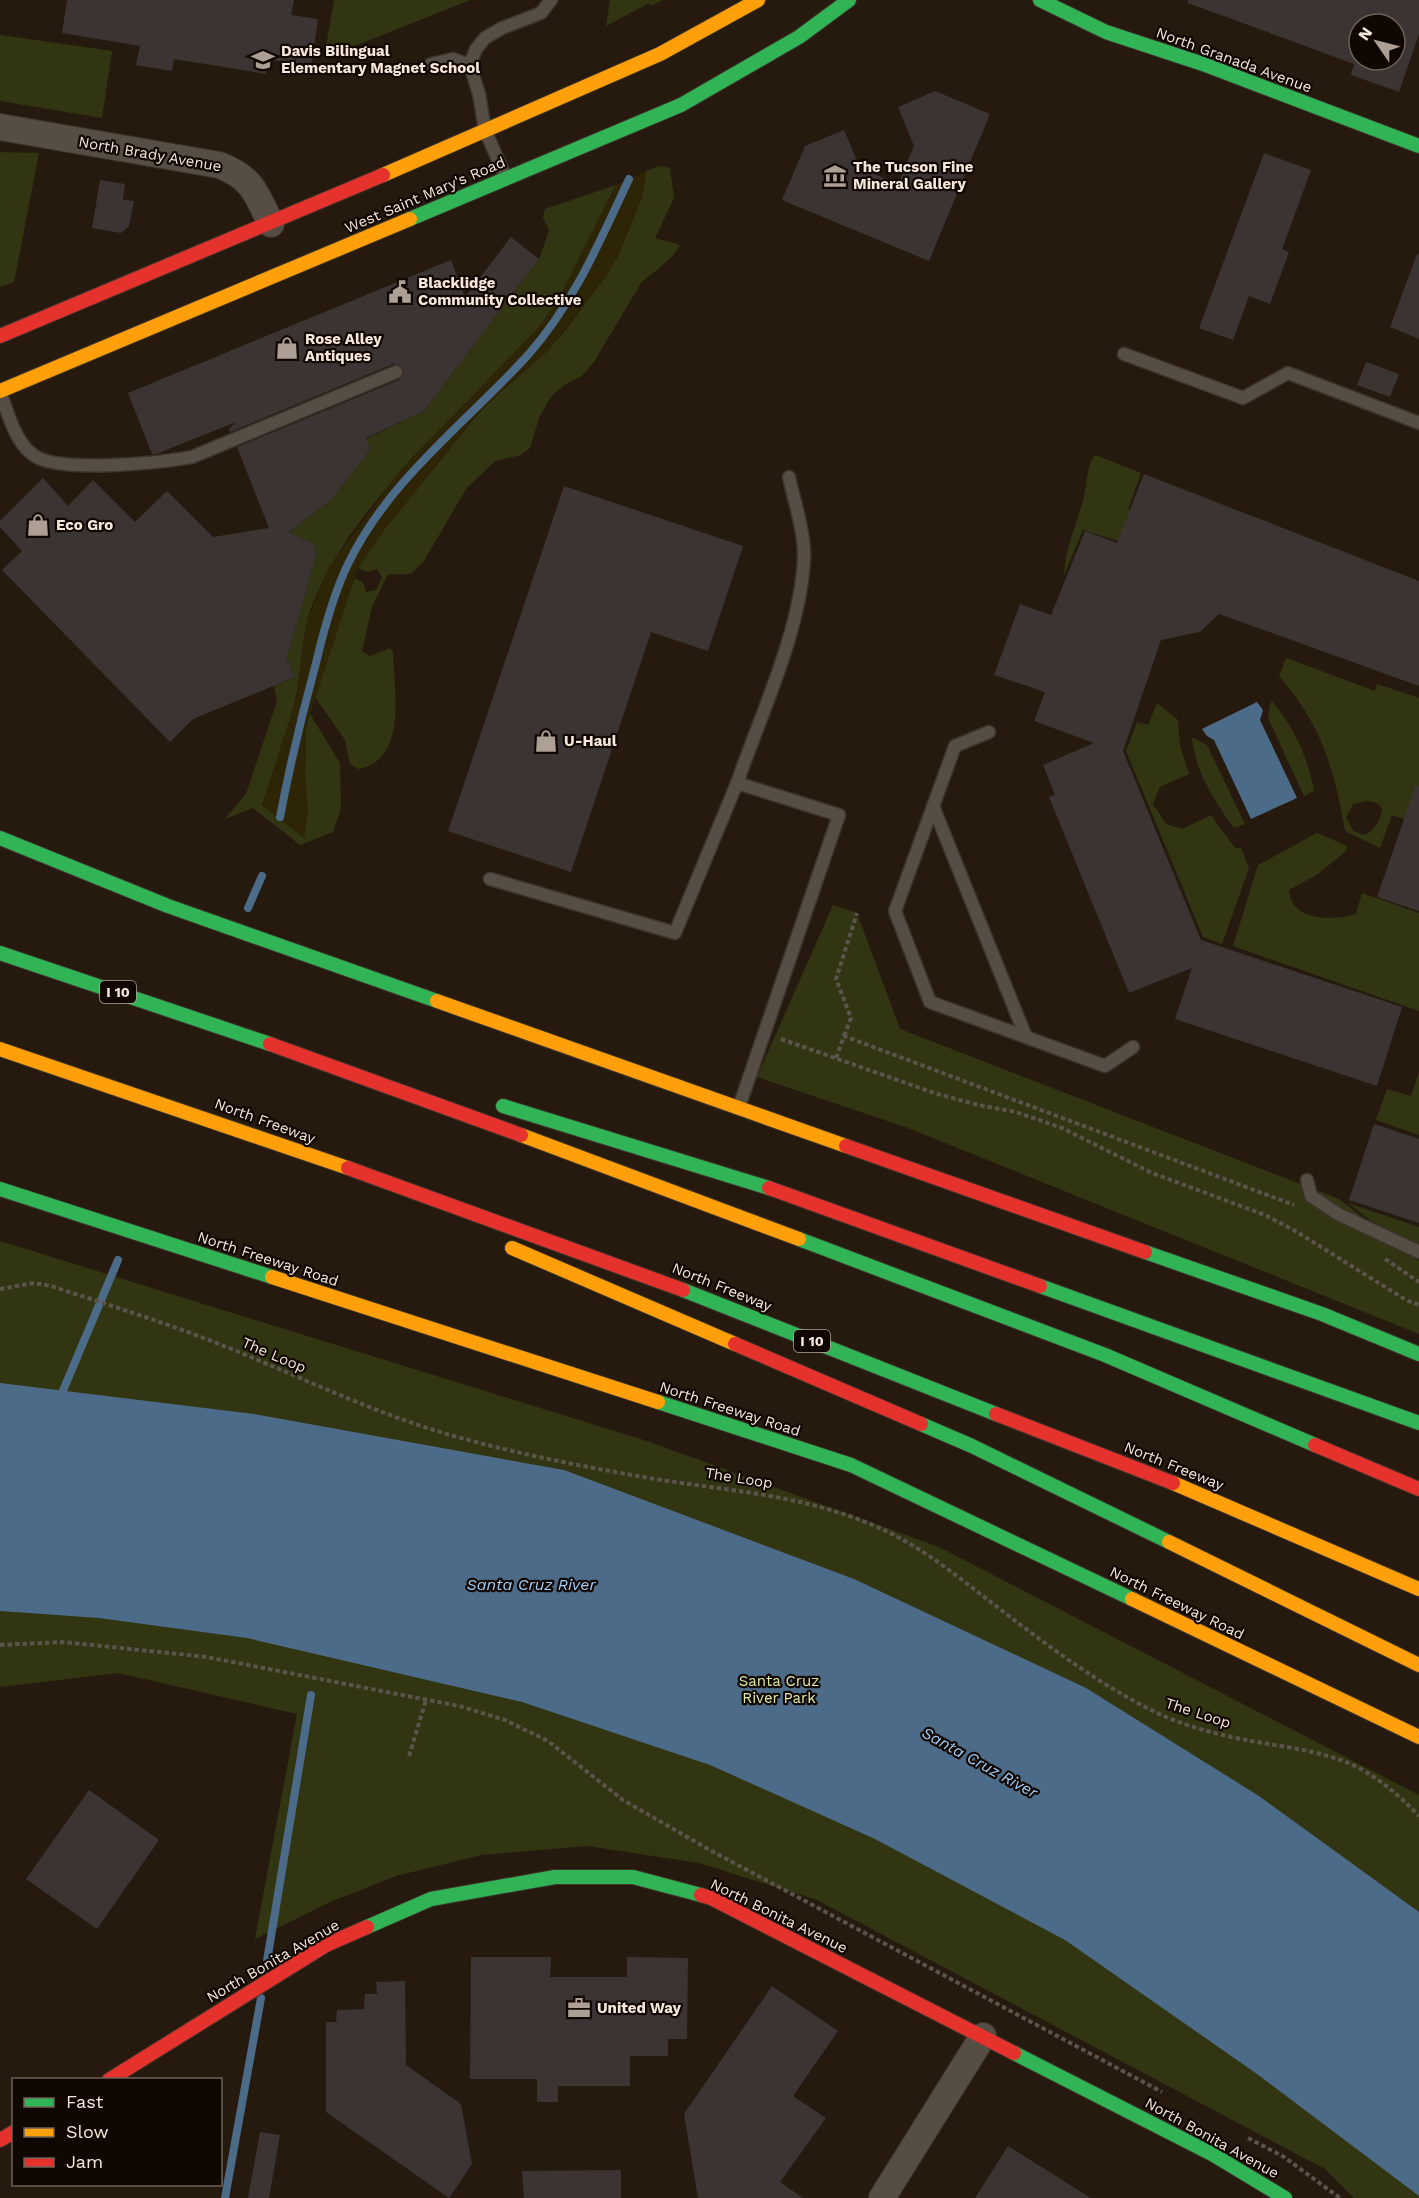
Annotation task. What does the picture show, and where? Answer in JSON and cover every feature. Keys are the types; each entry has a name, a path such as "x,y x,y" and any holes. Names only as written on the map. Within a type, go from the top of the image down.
{"main road":[{"path":"0,336 271,224 615,76 687,42 758,0"},
{"name":"West Saint Mary's Road","path":"0,392 681,105 799,37 849,0"},
{"name":"North Granada Avenue","path":"1040,0 1106,32 1203,64 1419,146"},
{"path":"0,838 168,906 1322,1314 1419,1354"},
{"name":"I 10","path":"0,953 235,1031 641,1179 1105,1355 1419,1490"},
{"path":"235,1031 407,1078"},
{"name":"North Freeway","path":"0,1049 196,1114 617,1264 1238,1509 1419,1589"},
{"path":"486,1101 732,1174 1419,1423"},
{"path":"196,1114 424,1211"},
{"name":"North Freeway Road","path":"0,1190 851,1465 1419,1737"},
{"path":"500,1243 972,1446 1419,1665"},
{"name":"North Bonita Avenue","path":"124,2076 326,1945 431,1899 555,1877 633,1877 711,1898 1212,2154 1285,2198"}],"street":[{"name":"North Brady Avenue","path":"0,127 219,165 237,172 250,182 271,224"},
{"path":"882,2198 983,2036"}],"lane":[{"path":"506,179 485,130 479,94 470,64 476,49 485,38 502,28 541,13 551,0"},
{"path":"431,64 453,59 470,64"},
{"path":"1124,354 1243,398 1288,374 1419,423"},
{"path":"0,392 24,446 39,459 61,465 161,463 192,457 396,372"},
{"path":"490,879 675,933 737,783 793,625 801,587 804,556 789,477"},
{"path":"989,732 955,746 895,910 930,1002 1105,1066 1133,1047"},
{"path":"737,783 839,815 739,1109"},
{"path":"933,806 1026,1037"},
{"path":"1307,1180 1311,1196 1338,1214 1419,1252"}],"path":[{"path":"836,1058 851,1018 836,980 857,913"},
{"path":"765,1034 934,1093 1016,1112 1062,1128 1152,1173 1265,1215 1298,1232 1406,1300 1419,1305"},
{"path":"844,1036 1301,1209"},
{"path":"1380,1256 1419,1282"},
{"name":"The Loop","path":"0,1289 34,1283 51,1286 217,1343 371,1409 464,1439 522,1454 658,1479 758,1492 817,1505 857,1519 895,1535 950,1570 1061,1656 1154,1711 1186,1725 1241,1739 1324,1755 1352,1765 1395,1792 1419,1816"},
{"path":"409,1756 426,1700"}],"green space":[{"path":"334,0 470,0 324,58"},
{"path":"610,0 663,0 650,6 649,3 606,26"},
{"path":"0,35 112,51 102,118 0,101"},
{"path":"0,152 39,153 14,282 0,287"},
{"path":"658,166 670,168 674,198 655,238 680,245 672,257 641,283 594,362 582,376 564,385 551,397 539,418 530,448 521,455 495,461 466,489 424,561 411,574 388,574 372,607 362,651 370,656 390,648 393,652 395,721 385,753 374,763 358,769 350,764 345,740 315,697 354,578 363,582 366,592 376,590 382,577 377,569 368,572 358,568 384,530 482,409 561,336 606,276 619,254 642,197 646,171"},
{"path":"616,185 559,299 540,326 388,487 360,521 335,558 315,598 307,622 293,710 262,805 304,837 306,727 310,714 340,763 341,808 333,832 300,845 253,808 225,819 246,794 277,701 274,686 295,677 287,659 317,552 313,550 316,545 290,533 331,500 370,450 366,439 424,411 539,259 549,231 543,217 545,209"},
{"path":"1095,455 1141,473 1128,509 1135,512 1125,543 1083,530 1064,575 1090,465"},
{"path":"1286,658 1375,691 1377,684 1419,698 1419,824 1392,815 1380,848 1345,831 1331,768 1316,730 1294,694 1279,676","holes":["1367,801 1377,803 1382,808 1379,821 1374,828 1364,835 1353,831 1346,817 1353,804"]},
{"path":"1271,700 1293,732 1308,766 1314,791 1304,796 1268,718"},
{"path":"1157,703 1178,720 1180,746 1189,774 1160,787 1153,804 1166,824 1182,829 1211,815 1235,848 1241,848 1249,868 1222,944 1203,937 1126,751 1137,722 1148,725"},
{"path":"1192,737 1207,745 1245,824 1234,828 1219,807 1201,774"},
{"path":"1317,833 1347,846 1346,851 1318,874 1289,890 1292,901 1297,909 1305,914 1315,917 1337,917 1356,914 1362,893 1419,913 1419,1011 1233,946 1258,865"},
{"path":"833,905 857,913 900,1029 1339,1199 1419,1261 1419,1334 908,1128 757,1077"},
{"path":"1419,1072 1419,1135 1376,1120 1387,1089 1411,1096"},
{"path":"1348,1203 1419,1227 1419,1258"},
{"name":"Santa Cruz River Park","path":"0,1241 647,1441 939,1547 1419,1795 1419,2198 1354,2198 1325,2169 817,1900 699,1863 587,1846 481,1855 396,1876 330,1902 255,1939 297,1714 118,1673 0,1687"}],"sand":[{"path":"646,171 642,197 619,254 606,276 549,350 482,409 384,530 358,568 306,727 305,770 308,813 304,838 262,805 296,699 307,621 329,567 400,470 540,326 559,299 616,185"}],"water":[{"path":"1257,702 1263,710 1260,720 1297,798 1251,819 1214,740 1202,729"},
{"name":"Santa Cruz River","path":"0,1383 254,1414 564,1470 854,1579 1086,1688 1259,1796 1419,1912 1419,2196 1257,2074 1065,1940 875,1839 710,1765 522,1702 247,1638 99,1618 0,1611"}],"building":[{"path":"67,0 294,0 291,15 318,19 311,67 268,59 266,74 174,59 172,71 136,65 140,46 62,33"},
{"path":"1188,0 1419,0 1419,34 1407,69 1407,12 1347,12 1347,61 1188,3"},
{"path":"1352,72 1406,72 1399,92 1351,75"},
{"name":"The Tucson Fine Mineral Gallery","path":"935,91 990,114 929,261 782,200 805,146 844,130 860,168 898,184 914,146 898,107"},
{"path":"1264,153 1311,170 1282,249 1289,252 1270,304 1249,296 1233,340 1199,328"},
{"path":"100,180 125,184 123,200 134,201 129,226 121,233 92,228"},
{"path":"511,237 539,259 424,411 366,438 370,450 331,500 289,532 316,545 313,550 317,552 287,659 295,677 193,719 170,742 2,570 22,551 0,527 0,521 43,478 68,506 93,480 135,522 167,491 213,537 269,528 237,447 399,380 404,374 401,366 393,364 230,432 229,429 236,422 156,454 152,454 128,393 451,260 465,297"},
{"path":"1417,254 1419,254 1419,339 1390,327"},
{"path":"1366,362 1399,374 1390,397 1357,385"},
{"path":"1144,474 1419,581 1419,686 1219,614 1200,632 1161,640 1123,751 1201,940 1402,1007 1377,1086 1175,1019 1192,968 1129,993 1049,797 1055,795 1043,765 1094,743 1034,721 1045,692 994,675 1020,604 1051,615 1085,531 1117,543"},
{"name":"U-Haul","path":"564,486 743,546 708,651 651,632 571,872 448,831"},
{"path":"1416,785 1419,786 1419,911 1377,897"},
{"path":"1374,1124 1419,1139 1419,1223 1349,1200"},
{"path":"89,1790 159,1840 97,1929 26,1879"},
{"name":"United Way","path":"471,1957 551,1957 550,1977 627,1977 627,1957 688,1958 687,2039 668,2039 668,2056 630,2056 630,2086 558,2086 558,2102 537,2102 537,2079 470,2079"},
{"path":"405,1981 406,2065 461,2104 472,2164 449,2198 326,2112 326,2022 336,2022 337,2010 364,2009 365,1994 377,1994 376,1982"},
{"path":"772,1986 838,2031 793,2096 826,2118 780,2182 803,2198 698,2198 684,2114"},
{"path":"260,2132 280,2135 269,2198 248,2198"},
{"path":"1008,2146 1091,2198 975,2198"},
{"path":"621,2170 621,2198 524,2198 522,2171"}],"waterway":[{"path":"280,817 296,740 322,638 333,600 348,564 365,533 407,478 528,355 544,335 585,271 629,179"},
{"path":"248,908 262,876"},
{"path":"55,1401 62,1393 118,1260"},
{"path":"265,1973 311,1695"},
{"path":"225,2198 261,1998"}],"traffic: fast":[{"path":"410,219 681,105 799,37 849,0"},
{"path":"1040,0 1106,32 1203,64 1419,146"},
{"path":"0,838 168,906 437,1001"},
{"path":"0,953 270,1044"},
{"path":"503,1106 769,1188"},
{"path":"0,1189 272,1277"},
{"path":"799,1239 1105,1355 1315,1445"},
{"path":"1145,1252 1322,1314 1419,1354"},
{"path":"1040,1286 1419,1423"},
{"path":"683,1290 996,1414"},
{"path":"658,1402 851,1465 1132,1599"},
{"path":"921,1424 972,1446 1169,1542"},
{"path":"367,1927 431,1899 555,1877 633,1877 701,1895"},
{"path":"1014,2053 1212,2154 1285,2198"}],"traffic: slow":[{"path":"383,175 660,54 758,0"},
{"path":"0,391 410,219"},
{"path":"437,1001 846,1146"},
{"path":"0,1049 348,1168"},
{"path":"521,1135 799,1239"},
{"path":"512,1248 735,1344"},
{"path":"272,1277 658,1402"},
{"path":"1173,1483 1419,1589"},
{"path":"1169,1542 1419,1665"},
{"path":"1132,1599 1419,1737"}],"traffic: jam":[{"path":"0,336 383,175"},
{"path":"270,1044 521,1135"},
{"path":"846,1146 1145,1252"},
{"path":"348,1168 683,1290"},
{"path":"769,1188 1040,1286"},
{"path":"735,1344 921,1424"},
{"path":"996,1414 1173,1483"},
{"path":"1315,1445 1419,1489"},
{"path":"701,1895 711,1898 1014,2053"},
{"path":"112,2078 326,1945 367,1927"},
{"path":"0,2140 12,2133"}],"place":[{"name":"Davis Bilingual Elementary Magnet School","path":"263,60"},
{"name":"The Tucson Fine Mineral Gallery","path":"835,176"},
{"name":"Blacklidge Community Collective","path":"400,292"},
{"name":"Rose Alley Antiques","path":"287,348"},
{"name":"Eco Gro","path":"38,525"},
{"name":"U-Haul","path":"546,741"},
{"name":"United Way","path":"579,2008"}]}
